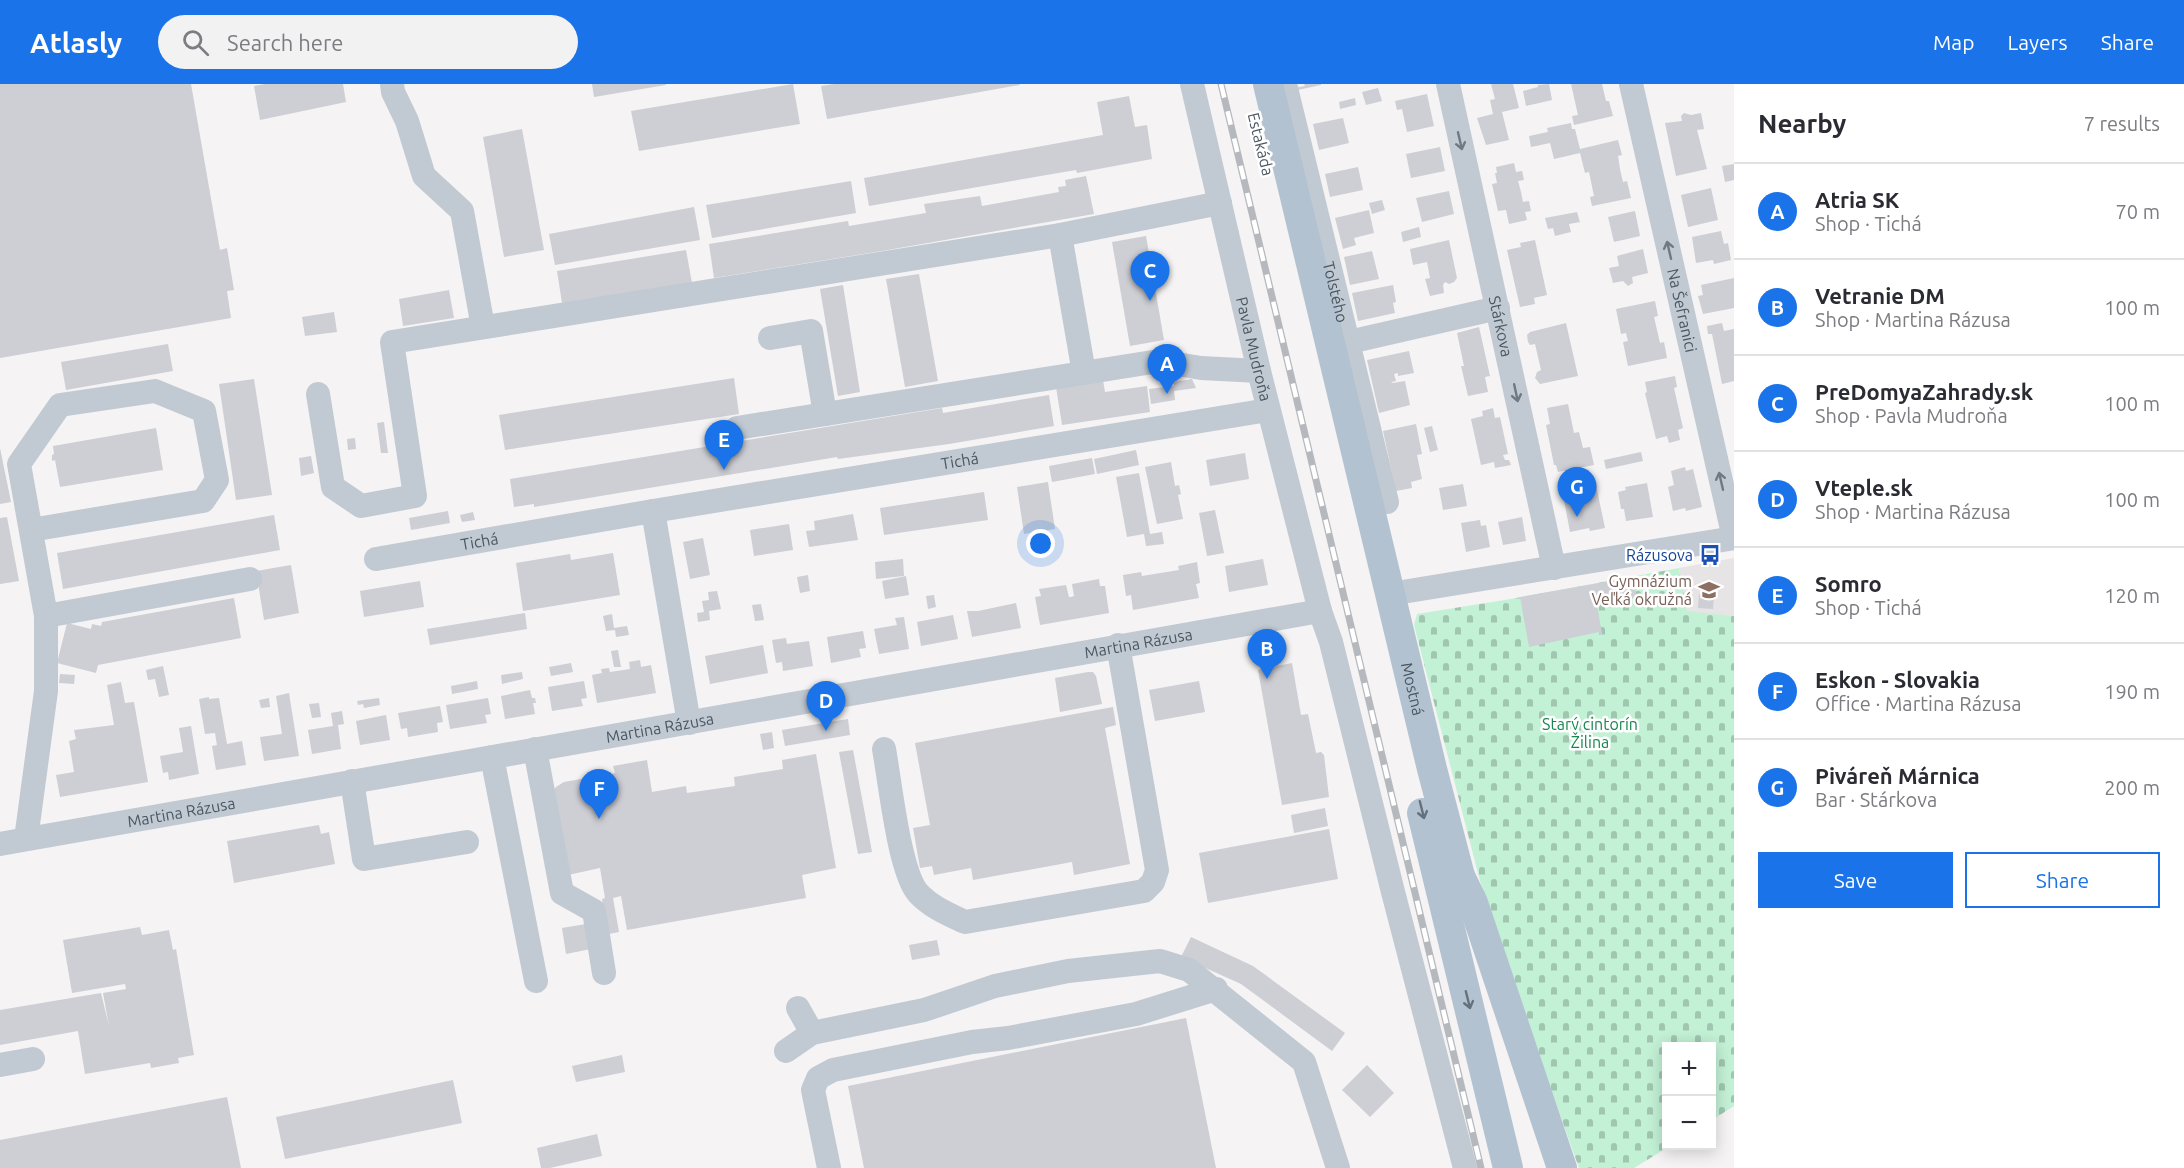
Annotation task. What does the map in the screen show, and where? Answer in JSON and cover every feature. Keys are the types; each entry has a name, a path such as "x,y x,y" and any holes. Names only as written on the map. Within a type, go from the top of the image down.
{"main road":[{"name":"Estakáda","path":"1246,84 1286,203"},
{"name":"Estakáda","path":"1268,84 1286,203"},
{"name":"Mostná","path":"1286,203 1390,594 1460,876 1473,903 1562,1168"},
{"name":"Mostná","path":"1286,203 1504,1154 1519,1168"},
{"path":"1460,876 1462,909 1491,1009 1543,1168"}],"street":[{"path":"392,84 393,92 407,120 424,176 462,211 483,327"},
{"name":"Pavla Mudroňa","path":"1192,84 1258,371 1320,611 1331,642 1465,1168"},
{"name":"Tolstého","path":"1285,84 1387,502"},
{"name":"Stárkova","path":"1448,84 1554,568"},
{"name":"Na Šefranici","path":"1631,84 1734,538"},
{"path":"318,394 333,487 361,506 415,496 392,342 1060,235 1220,203"},
{"path":"1060,235 1084,372"},
{"path":"1349,342 1498,308"},
{"path":"770,338 811,331 825,414"},
{"path":"737,428 1159,361 1201,368 1258,371"},
{"path":"26,839 46,691 46,616 19,464 60,405 155,391 204,411 217,480 203,501 31,530"},
{"name":"Tichá","path":"376,559 1268,410"},
{"path":"653,511 689,723"},
{"path":"1390,594 1734,538"},
{"path":"46,616 250,579"},
{"name":"Martina Rázusa","path":"0,844 1320,611"},
{"path":"884,749 905,868 917,892 940,911 965,921 1144,891 1153,882 1157,870 1118,645"},
{"path":"535,749 562,893 594,911 604,973"},
{"path":"492,757 536,981"},
{"path":"352,781 364,859 467,842"},
{"path":"786,1052 812,1033 924,1010 995,986 1068,971 1160,961 1189,970 1304,1062 1338,1168"},
{"path":"830,1168 813,1090 818,1078 833,1070 972,1042 1008,1038 1136,1014 1216,990"},
{"path":"798,1008 812,1033"},
{"path":"0,1065 33,1059"}],"shaded area":[{"name":"Gymnázium Veľká okružná","path":"1734,558 1734,616 1687,612 1679,568"}],"green space":[{"name":"Starý cintorín Žilina","path":"1679,568 1687,611 1734,616 1734,1106 1716,1117 1716,1042 1662,1042 1663,1150 1634,1168 1579,1168 1509,971 1480,881 1414,625 1417,614"}],"building":[{"path":"0,84 191,84 220,250 227,248 234,290 227,291 231,318 0,358"},
{"path":"343,84 346,102 260,120 254,86"},
{"path":"592,84 666,84 666,85 594,97"},
{"path":"793,84 800,124 639,151 631,111"},
{"path":"834,84 1020,85 827,119 821,86"},
{"path":"1304,84 1321,85 1293,91 1293,88 1305,86"},
{"path":"1491,84 1513,84 1519,108 1502,112 1509,140 1486,145 1477,118 1493,114 1490,100 1495,99"},
{"path":"1549,84 1552,100 1526,106 1523,91 1538,87 1538,85"},
{"path":"1571,84 1602,84 1613,116 1574,125 1572,116 1578,115"},
{"path":"1378,88 1382,101 1366,105 1362,92"},
{"path":"1427,94 1434,126 1407,132 1402,109 1397,110 1395,101"},
{"path":"1129,96 1135,127 1147,125 1152,159 869,206 864,178 1103,135 1097,102"},
{"path":"1355,98 1356,105 1340,109 1339,102"},
{"path":"1684,113 1691,115 1701,113 1704,129 1697,130 1707,169 1676,176 1665,123 1682,121 1681,116"},
{"path":"1343,118 1349,143 1319,150 1313,124"},
{"path":"1571,123 1572,129 1575,129 1580,149 1618,140 1622,155 1618,156 1620,169 1623,182 1627,181 1631,198 1592,206 1590,197 1594,196 1589,172 1585,173 1580,153 1554,159 1550,143 1531,147 1529,136 1548,132 1547,128"},
{"path":"522,129 544,250 504,257 483,137"},
{"path":"1440,147 1445,171 1411,178 1406,154"},
{"path":"1514,163 1516,172 1522,171 1524,180 1518,181 1523,202 1529,201 1531,211 1525,212 1527,220 1509,224 1506,210 1498,211 1492,184 1497,183 1496,167"},
{"path":"1734,164 1734,180 1725,182 1722,166"},
{"path":"1358,167 1363,190 1330,197 1325,174"},
{"path":"1086,176 1094,214 714,278 709,244 848,221 849,226 926,213 924,204 980,196 982,206 1059,192 1058,187 1066,186 1065,180"},
{"path":"851,181 856,213 712,238 706,205"},
{"path":"1711,188 1718,220 1688,227 1681,195"},
{"path":"1449,191 1454,214 1422,222 1416,198"},
{"path":"1382,200 1385,210 1372,214 1369,203"},
{"path":"694,207 700,240 555,265 549,234"},
{"path":"1369,210 1374,233 1354,238 1356,245 1343,249 1335,218"},
{"path":"1635,211 1640,236 1614,242 1608,217"},
{"path":"1577,212 1580,222 1569,224 1571,232 1555,236 1553,228 1548,229 1545,218"},
{"path":"1419,227 1421,237 1403,242 1401,232"},
{"path":"1721,231 1724,244 1728,243 1731,260 1714,264 1713,260 1696,263 1692,237"},
{"path":"1146,236 1164,340 1130,346 1112,242"},
{"path":"1449,240 1457,278 1449,284 1445,282 1444,293 1430,296 1425,279 1430,278 1427,262 1413,265 1410,249"},
{"path":"1535,240 1547,295 1534,298 1535,304 1520,307 1507,250 1521,247 1520,243"},
{"path":"1643,249 1648,273 1632,277 1633,283 1628,286 1623,281 1613,283 1609,268 1619,266 1617,256"},
{"path":"686,250 692,283 562,303 557,271"},
{"path":"1372,251 1379,279 1350,285 1344,257"},
{"path":"919,274 938,381 905,387 886,279"},
{"path":"1734,278 1734,308 1703,314 1698,296 1703,295 1701,285"},
{"path":"843,285 860,392 838,396 820,289"},
{"path":"1393,285 1395,313 1358,321 1352,293"},
{"path":"449,290 454,318 403,326 399,299"},
{"path":"1655,301 1658,316 1654,317 1660,343 1664,342 1667,358 1628,366 1623,342 1628,341 1626,333 1621,334 1616,309"},
{"path":"334,312 337,332 305,336 302,317"},
{"path":"1566,323 1578,376 1540,384 1535,378 1537,372 1541,370 1535,344 1530,345 1527,335 1530,332"},
{"path":"1722,323 1724,331 1734,329 1734,381 1722,384 1712,334 1708,334 1707,326"},
{"path":"1479,327 1490,376 1485,377 1488,392 1468,396 1457,333"},
{"path":"168,344 173,371 66,390 61,362"},
{"path":"1409,351 1414,373 1398,376 1398,373 1394,374 1396,381 1391,382 1405,381 1410,405 1379,413 1367,360"},
{"path":"1675,376 1677,387 1674,388 1683,428 1678,430 1680,440 1669,443 1667,436 1656,439 1645,393 1647,392 1645,382"},
{"path":"734,378 739,414 505,450 499,415"},
{"path":"254,379 272,495 236,500 219,384"},
{"path":"1192,379 1196,388 1174,391 1175,400 1151,404 1149,389 1174,386 1173,382"},
{"path":"1103,380 1105,392 1147,386 1150,412 1062,425 1056,387"},
{"path":"1049,395 1054,426 949,444 838,459 837,457 534,507 534,504 514,507 510,479 942,408 943,413"},
{"path":"1568,404 1574,433 1579,432 1583,448 1590,447 1594,465 1558,472 1554,465 1546,425 1550,424 1547,408"},
{"path":"1493,408 1495,418 1500,417 1508,454 1503,455 1511,465 1495,468 1494,462 1481,465 1471,419 1483,416 1482,411"},
{"path":"384,422 388,453 381,453 377,423"},
{"path":"1416,424 1422,454 1417,455 1422,479 1411,482 1412,488 1396,491 1383,431"},
{"path":"1432,426 1438,450 1430,452 1424,428"},
{"path":"156,428 163,470 60,487 55,460 52,461 53,446"},
{"path":"355,438 356,449 348,450 347,439"},
{"path":"0,448 11,502 0,504"},
{"path":"1136,450 1139,465 1097,474 1094,459"},
{"path":"1641,452 1643,461 1606,469 1604,460"},
{"path":"1245,453 1249,479 1210,486 1206,460"},
{"path":"311,456 314,473 301,476 299,458"},
{"path":"1092,458 1095,474 1052,482 1049,466"},
{"path":"1171,462 1175,486 1179,485 1181,494 1178,495 1183,519 1157,524 1145,467"},
{"path":"1685,467 1686,471 1693,469 1702,507 1673,511 1668,487 1674,485 1671,471"},
{"path":"1139,473 1150,534 1162,532 1164,544 1146,546 1144,534 1127,537 1116,477"},
{"path":"1048,482 1055,529 1024,534 1017,487"},
{"path":"1586,482 1587,486 1596,485 1605,528 1590,531 1589,528 1570,532 1562,490 1577,487 1577,483"},
{"path":"1647,483 1653,517 1626,521 1618,492 1626,490 1625,487"},
{"path":"1463,484 1467,506 1443,510 1439,488"},
{"path":"984,492 988,520 884,535 880,508"},
{"path":"1215,510 1224,553 1207,556 1199,513"},
{"path":"448,511 450,523 411,530 409,518"},
{"path":"473,512 475,520 462,522 460,515"},
{"path":"853,514 858,540 809,547 806,531 815,530 814,521"},
{"path":"274,515 280,550 63,589 57,553"},
{"path":"7,517 19,581 0,584 0,518"},
{"path":"1522,517 1526,541 1503,545 1498,522"},
{"path":"1480,520 1481,526 1486,525 1490,547 1466,552 1461,523"},
{"path":"789,524 793,550 754,556 750,530"},
{"path":"703,538 710,575 690,579 683,542"},
{"path":"613,553 620,595 523,611 516,563 570,554 571,560"},
{"path":"903,559 904,576 876,579 875,562"},
{"path":"1263,559 1268,585 1229,592 1225,566"},
{"path":"1197,562 1200,583 1196,584 1199,598 1133,610 1131,595 1126,596 1123,575 1141,572 1142,576 1179,570 1178,566"},
{"path":"291,565 299,613 264,620 256,571"},
{"path":"808,575 810,591 800,593 797,577"},
{"path":"906,576 909,595 885,599 882,581"},
{"path":"1633,577 1637,598 1597,605 1602,634 1600,635 1599,632 1529,647 1520,597"},
{"path":"1099,579 1100,586 1105,586 1109,613 1040,625 1035,597 1041,596 1039,589 1066,585 1069,597 1071,597 1074,596 1072,584"},
{"path":"420,581 424,607 364,617 360,591"},
{"path":"717,591 721,609 709,611 710,620 698,622 697,613 704,612 702,601 709,600 708,592"},
{"path":"1699,594 1714,595 1713,609 1698,608"},
{"path":"934,595 936,607 928,609 926,596"},
{"path":"234,598 241,638 98,665 96,673 57,663 67,623 91,629 92,624 101,626 102,622"},
{"path":"1016,603 1021,628 972,637 967,611"},
{"path":"761,604 764,620 755,621 752,605"},
{"path":"525,613 527,629 430,645 427,629"},
{"path":"612,614 614,628 627,626 629,635 616,637 615,630 606,631 603,616"},
{"path":"953,615 958,639 921,646 917,622"},
{"path":"904,617 909,649 879,654 874,629 897,625 895,618"},
{"path":"863,631 866,648 859,649 861,657 831,663 827,637"},
{"path":"786,638 787,644 809,641 813,666 783,671 782,662 776,663 772,640"},
{"path":"763,645 768,673 710,684 705,656"},
{"path":"618,650 621,667 614,667 611,651"},
{"path":"640,660 641,667 651,665 656,693 597,703 592,675 602,673 601,669 609,668 610,672 630,669 629,662"},
{"path":"571,663 573,672 551,676 549,667"},
{"path":"1292,663 1301,715 1308,714 1316,753 1321,752 1324,755 1329,797 1282,805 1258,670"},
{"path":"163,666 169,695 159,697 155,679 148,680 146,670"},
{"path":"522,672 523,679 502,684 501,675"},
{"path":"1093,672 1096,676 1102,704 1060,712 1055,678"},
{"path":"60,674 75,675 74,684 59,683"},
{"path":"477,681 478,689 452,694 451,686"},
{"path":"584,681 587,698 581,699 583,706 552,711 548,687"},
{"path":"1199,681 1205,712 1155,721 1149,690"},
{"path":"121,682 125,703 134,702 148,782 60,797 56,775 74,772 69,741 76,739 74,730 114,725 107,685"},
{"path":"530,690 532,698 535,698 536,703 533,703 535,714 505,719 501,696"},
{"path":"289,693 299,756 264,761 260,737 282,734 276,696"},
{"path":"209,697 209,699 219,698 227,744 242,741 246,765 216,770 212,746 217,745 215,733 205,734 199,699"},
{"path":"269,698 270,707 261,708 259,700"},
{"path":"379,698 380,705 364,708 363,704 358,705 357,701"},
{"path":"488,698 491,714 485,715 487,723 450,729 446,705"},
{"path":"319,703 321,717 312,718 309,704"},
{"path":"440,706 443,722 437,723 438,732 408,737 407,728 401,729 398,713"},
{"path":"1113,707 1116,725 1105,728 1130,864 1074,875 1072,862 973,880 971,868 934,875 932,866 920,868 913,828 930,825 915,743"},
{"path":"342,711 344,724 338,725 341,749 312,754 308,730 333,726 331,713"},
{"path":"386,715 390,740 360,745 356,721"},
{"path":"848,719 850,735 785,746 782,730"},
{"path":"191,726 199,774 169,780 168,772 163,773 160,756 183,752 179,728"},
{"path":"772,732 774,748 763,750 760,734"},
{"path":"853,750 872,852 858,854 839,752"},
{"path":"816,754 836,868 802,875 806,898 627,930 621,896 613,898 619,932 604,935 606,922 602,899 605,898 600,868 568,875 554,790 556,787 564,782 615,773 613,766 647,760 652,792 686,786 687,793 735,786 734,777 783,769 782,760"},
{"path":"1325,808 1328,826 1294,833 1291,815"},
{"path":"319,825 321,834 329,832 335,864 234,883 227,841"},
{"path":"1329,829 1338,879 1208,903 1199,853"},
{"path":"586,924 591,949 566,954 562,928"},
{"path":"140,927 142,935 169,930 173,950 176,949 194,1055 178,1058 179,1063 151,1068 150,1063 85,1074 78,1031 0,1045 0,1010 101,993 109,1026 103,993 126,989 125,984 72,993 63,940"},
{"path":"1191,937 1253,966 1345,1033 1332,1051 1241,984 1181,957"},
{"path":"937,940 940,955 912,960 909,945"},
{"path":"1186,1018 1216,1168 864,1168 848,1086"},
{"path":"622,1055 625,1072 576,1082 572,1066"},
{"path":"1367,1065 1394,1093 1370,1117 1342,1090"},
{"path":"453,1080 462,1123 285,1159 276,1117"},
{"path":"227,1097 241,1168 0,1168 0,1140"},
{"path":"597,1134 602,1156 541,1168 537,1148"}],"railway":[{"path":"1221,84 1481,1168"}],"place":[{"name":"PreDomyaZahrady.sk","path":"1150,301"},
{"name":"Atria SK","path":"1167,394"},
{"name":"Somro","path":"724,470"},
{"name":"Piváreň Márnica","path":"1577,517"},
{"name":"Rázusova","path":"1710,555"},
{"name":"Gymnázium Veľká okružná","path":"1709,590"},
{"name":"Vetranie DM","path":"1267,679"},
{"name":"Vteple.sk","path":"826,731"},
{"name":"Eskon - Slovakia","path":"599,819"}]}
